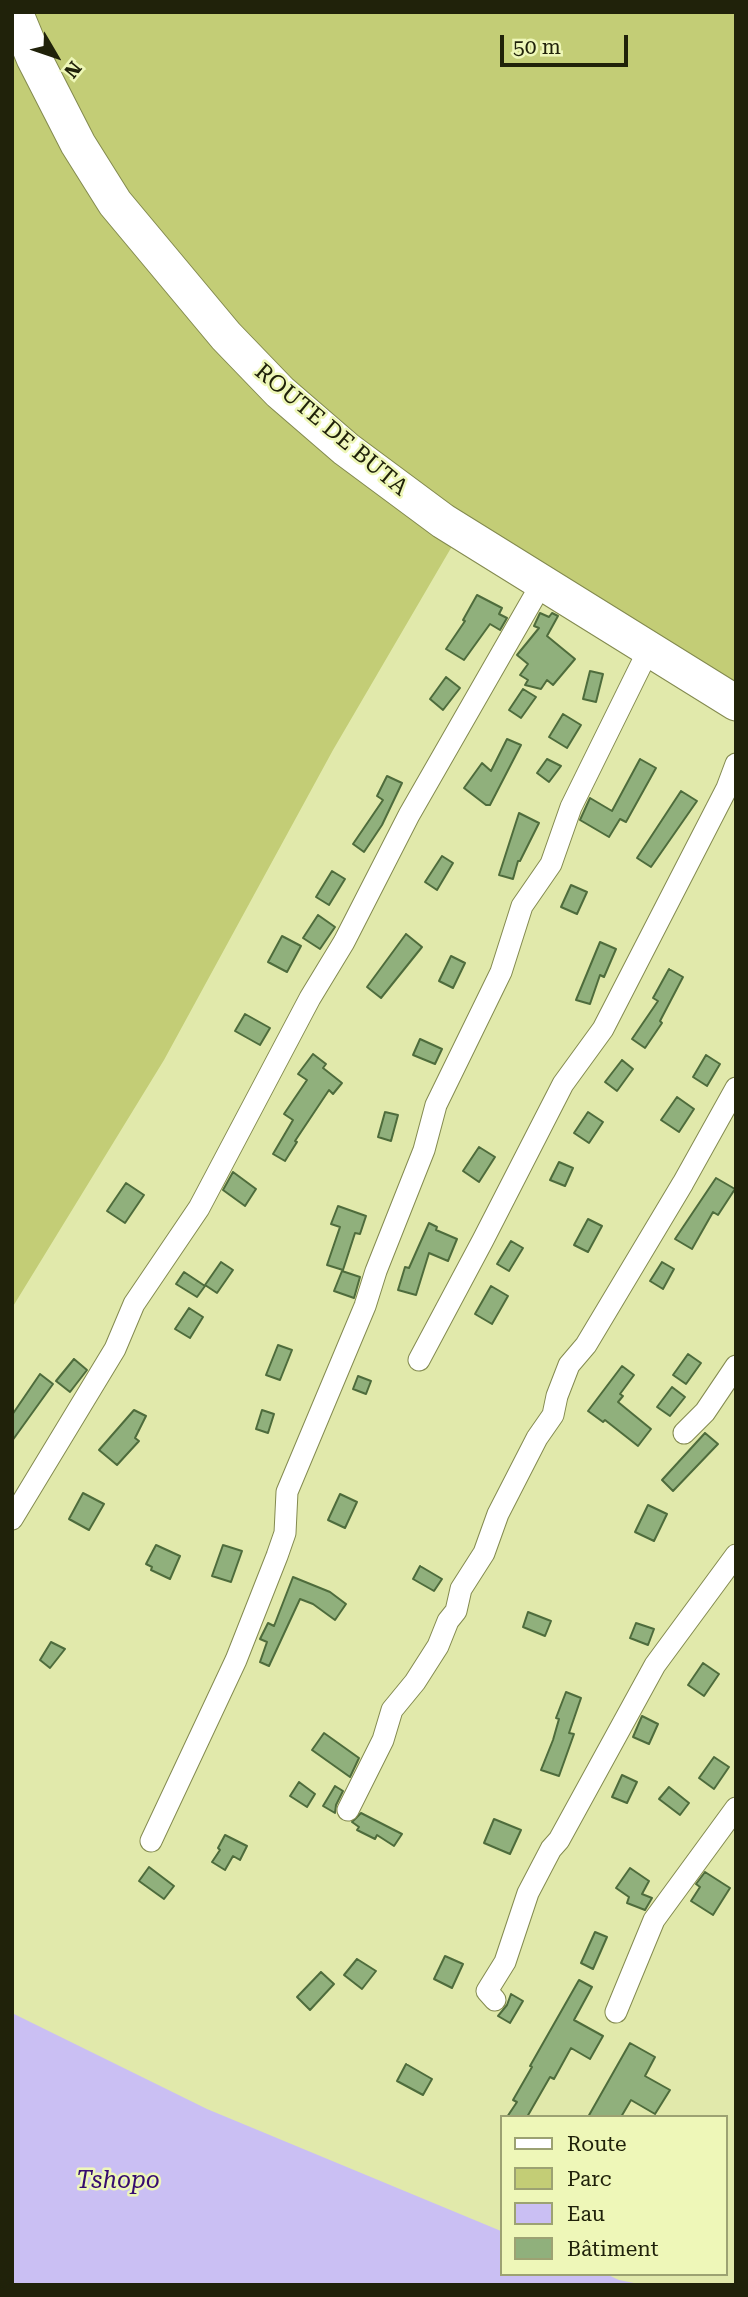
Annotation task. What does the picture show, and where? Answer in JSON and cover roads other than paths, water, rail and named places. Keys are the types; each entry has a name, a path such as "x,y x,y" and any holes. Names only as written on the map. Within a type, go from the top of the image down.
{"highway":[{"name":"ROUTE DE BUTA","path":"15,12 34,58 78,144 115,203 226,336 279,392 346,449 443,521 736,702"}],"street":[{"path":"12,1519 114,1349 134,1304 204,1198 310,998 344,942 409,815 542,583"},
{"path":"151,1841 236,1660 277,1556 285,1533 287,1492 365,1306 424,1150 436,1105 501,971 522,906 551,864 571,807 649,649"},
{"path":"419,1360 563,1084 603,1029 727,788 736,764"},
{"path":"348,1810 383,1740 392,1710 415,1682 456,1611 461,1589 484,1553 498,1514 537,1438 553,1415 569,1366 586,1345 683,1183 736,1088"},
{"path":"684,1433 705,1412 736,1366"},
{"path":"495,2000 487,1991 505,1962 528,1893 551,1849 559,1840 651,1672 736,1555"},
{"path":"616,2012 654,1920 736,1808"}],"water":[{"name":"Tshopo","path":"12,2013 207,2109 500,2231 500,2276 610,2276 644,2285 12,2285"}]}
